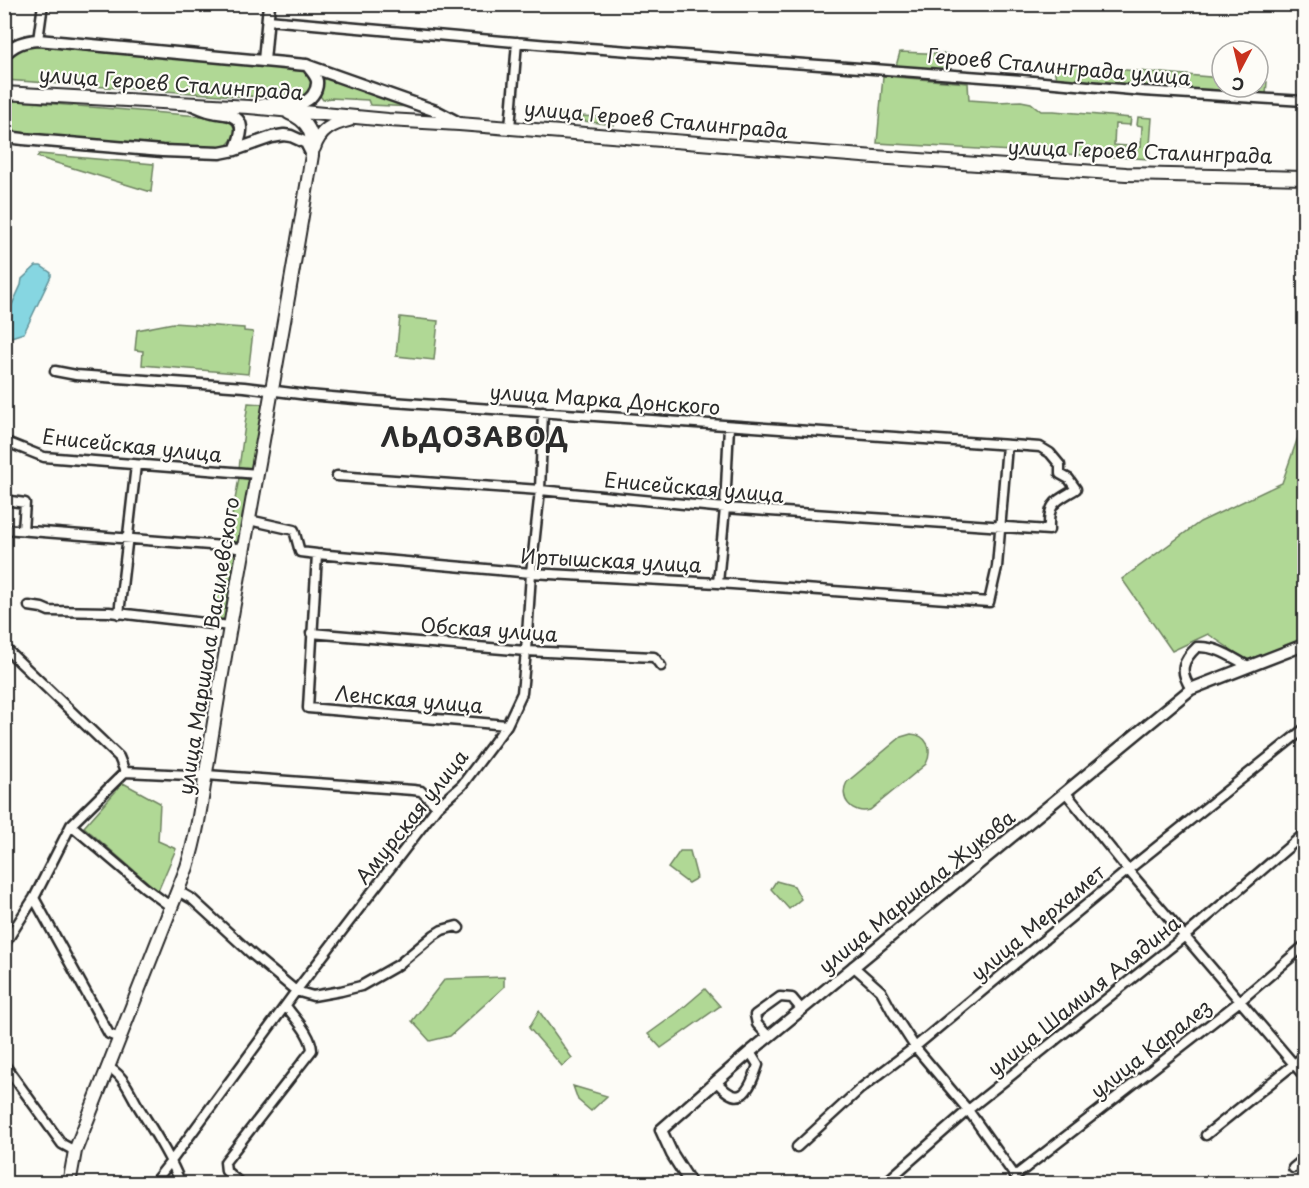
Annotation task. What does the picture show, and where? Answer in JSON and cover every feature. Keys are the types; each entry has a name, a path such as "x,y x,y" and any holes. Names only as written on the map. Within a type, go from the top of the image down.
{"main road":[{"name":"улица Героев Сталинграда","path":"4,93 249,107 361,118 459,123 876,157 1084,171 1305,178"},
{"name":"улица Маршала Василевского","path":"69,1184 75,1151 187,867 202,808 230,626 312,155 312,138 308,128 297,116 284,110"},
{"path":"312,155 320,134 328,127 361,118"}],"street":[{"path":"38,40 43,4"},
{"path":"264,60 269,4"},
{"path":"268,20 517,42 510,128"},
{"path":"4,55 23,41 38,40 306,65 436,111 459,123"},
{"name":"Героев Сталинграда улица","path":"517,42 1143,91 1305,101"},
{"path":"249,107 278,102 306,101 316,89 316,81 306,65"},
{"path":"185,103 235,117 241,130 241,138 236,150"},
{"path":"4,133 23,139 162,151 220,153 284,135 306,143 312,155"},
{"name":"улица Марка Донского","path":"55,371 76,375 244,387 367,400 1040,447 1050,453 1060,465 1060,474 1068,479 1076,489 1052,506 1049,514 1049,530"},
{"name":"Амурская улица","path":"153,1184 437,807 462,785 507,725 522,693 540,490 543,412"},
{"path":"718,583 729,426"},
{"name":"Енисейская улица","path":"4,441 44,458 258,474"},
{"path":"1001,526 1007,445"},
{"path":"119,614 136,465"},
{"name":"Енисейская улица","path":"337,476 540,490 725,508 1049,530"},
{"path":"4,500 25,503 23,530"},
{"path":"249,520 294,530 300,552 317,554 311,633"},
{"name":"Иртышская улица","path":"317,554 531,573 718,583 988,602 998,567 1001,526"},
{"path":"4,529 244,549"},
{"path":"29,606 49,610 119,614 230,626"},
{"name":"Обская улица","path":"311,633 526,651 654,657 661,666"},
{"name":"Ленская улица","path":"311,633 308,708 507,725"},
{"name":"улица Маршала Жукова","path":"691,1184 672,1154 661,1130 716,1081 1195,687 1305,645"},
{"path":"1195,687 1184,679 1183,666 1188,655 1197,647 1208,646 1248,666"},
{"path":"4,647 119,758 125,772"},
{"name":"улица Мерхамет","path":"797,1147 860,1089 915,1047 1128,870 1305,729"},
{"path":"4,945 34,898 71,825 125,772 206,775 413,790 421,791 437,807"},
{"path":"1066,793 1128,870 1305,1076"},
{"path":"71,825 171,907"},
{"name":"улица Шамиля Алядина","path":"884,1184 968,1110 1185,936 1305,834"},
{"path":"178,891 192,899 296,992 313,996 361,986 398,965 442,930 457,926 459,928"},
{"path":"34,898 110,1034 119,1038"},
{"name":"улица Каралез","path":"968,1110 1016,1176 1240,1001 1305,946"},
{"path":"853,966 881,991 915,1047 968,1110"},
{"path":"769,1037 757,1024 755,1015 780,997 792,998 802,1010"},
{"path":"241,1184 226,1171 225,1161 312,1050 309,1037 286,1006"},
{"path":"716,1081 727,1094 741,1095 753,1079 758,1065 750,1052"},
{"path":"1206,1135 1305,1056"},
{"path":"4,1064 62,1144 75,1151"},
{"path":"108,1067 114,1070 131,1092 172,1160 181,1184"},
{"path":"1293,1168 1305,1159"}],"green space":[{"path":"30,46 300,69 311,80 312,88 299,97 236,96 5,80 9,57 17,49"},
{"path":"900,52 950,54 947,69 896,66"},
{"path":"1053,64 1210,77 1210,90 1056,78"},
{"path":"321,73 414,107 370,105 368,100 330,98 323,100 318,93"},
{"path":"883,76 968,83 969,100 1021,101 1031,103 1041,111 1131,118 1130,125 1115,124 1114,145 1141,147 1142,126 1137,125 1138,117 1152,118 1149,159 877,143"},
{"path":"5,100 224,118 232,123 235,133 227,145 219,147 13,135 5,128"},
{"path":"529,113 615,118 614,125"},
{"path":"39,154 154,164 151,192 37,157"},
{"path":"400,317 438,321 434,360 396,356"},
{"path":"173,323 244,328 244,331 253,332 248,374 142,365 143,351 135,350 137,330"},
{"path":"248,403 264,404 254,469 239,468"},
{"path":"1304,420 1304,639 1247,660 1208,634 1172,651 1122,579 1200,522 1282,483"},
{"path":"239,478 253,480 240,544 227,543"},
{"path":"225,553 237,555 226,619 212,621"},
{"path":"911,734 922,737 928,744 929,754 926,764 870,810 852,808 844,794 847,782 901,737"},
{"path":"123,783 160,803 158,841 176,849 158,891 84,827"},
{"path":"680,851 690,851 697,878 688,883 668,868"},
{"path":"776,881 794,886 801,899 789,909 771,889"},
{"path":"504,977 504,987 450,1036 430,1041 412,1021 445,979"},
{"path":"705,989 720,1006 661,1048 648,1034"},
{"path":"539,1011 572,1058 562,1066 529,1028"},
{"path":"573,1086 607,1096 591,1111 578,1100"}],"water":[{"path":"36,266 41,266 51,273 51,276 24,333 8,338 5,329 6,318 22,279"}],"district":[{"name":"ЛЬДОЗАВОД","path":"475,438"}]}
